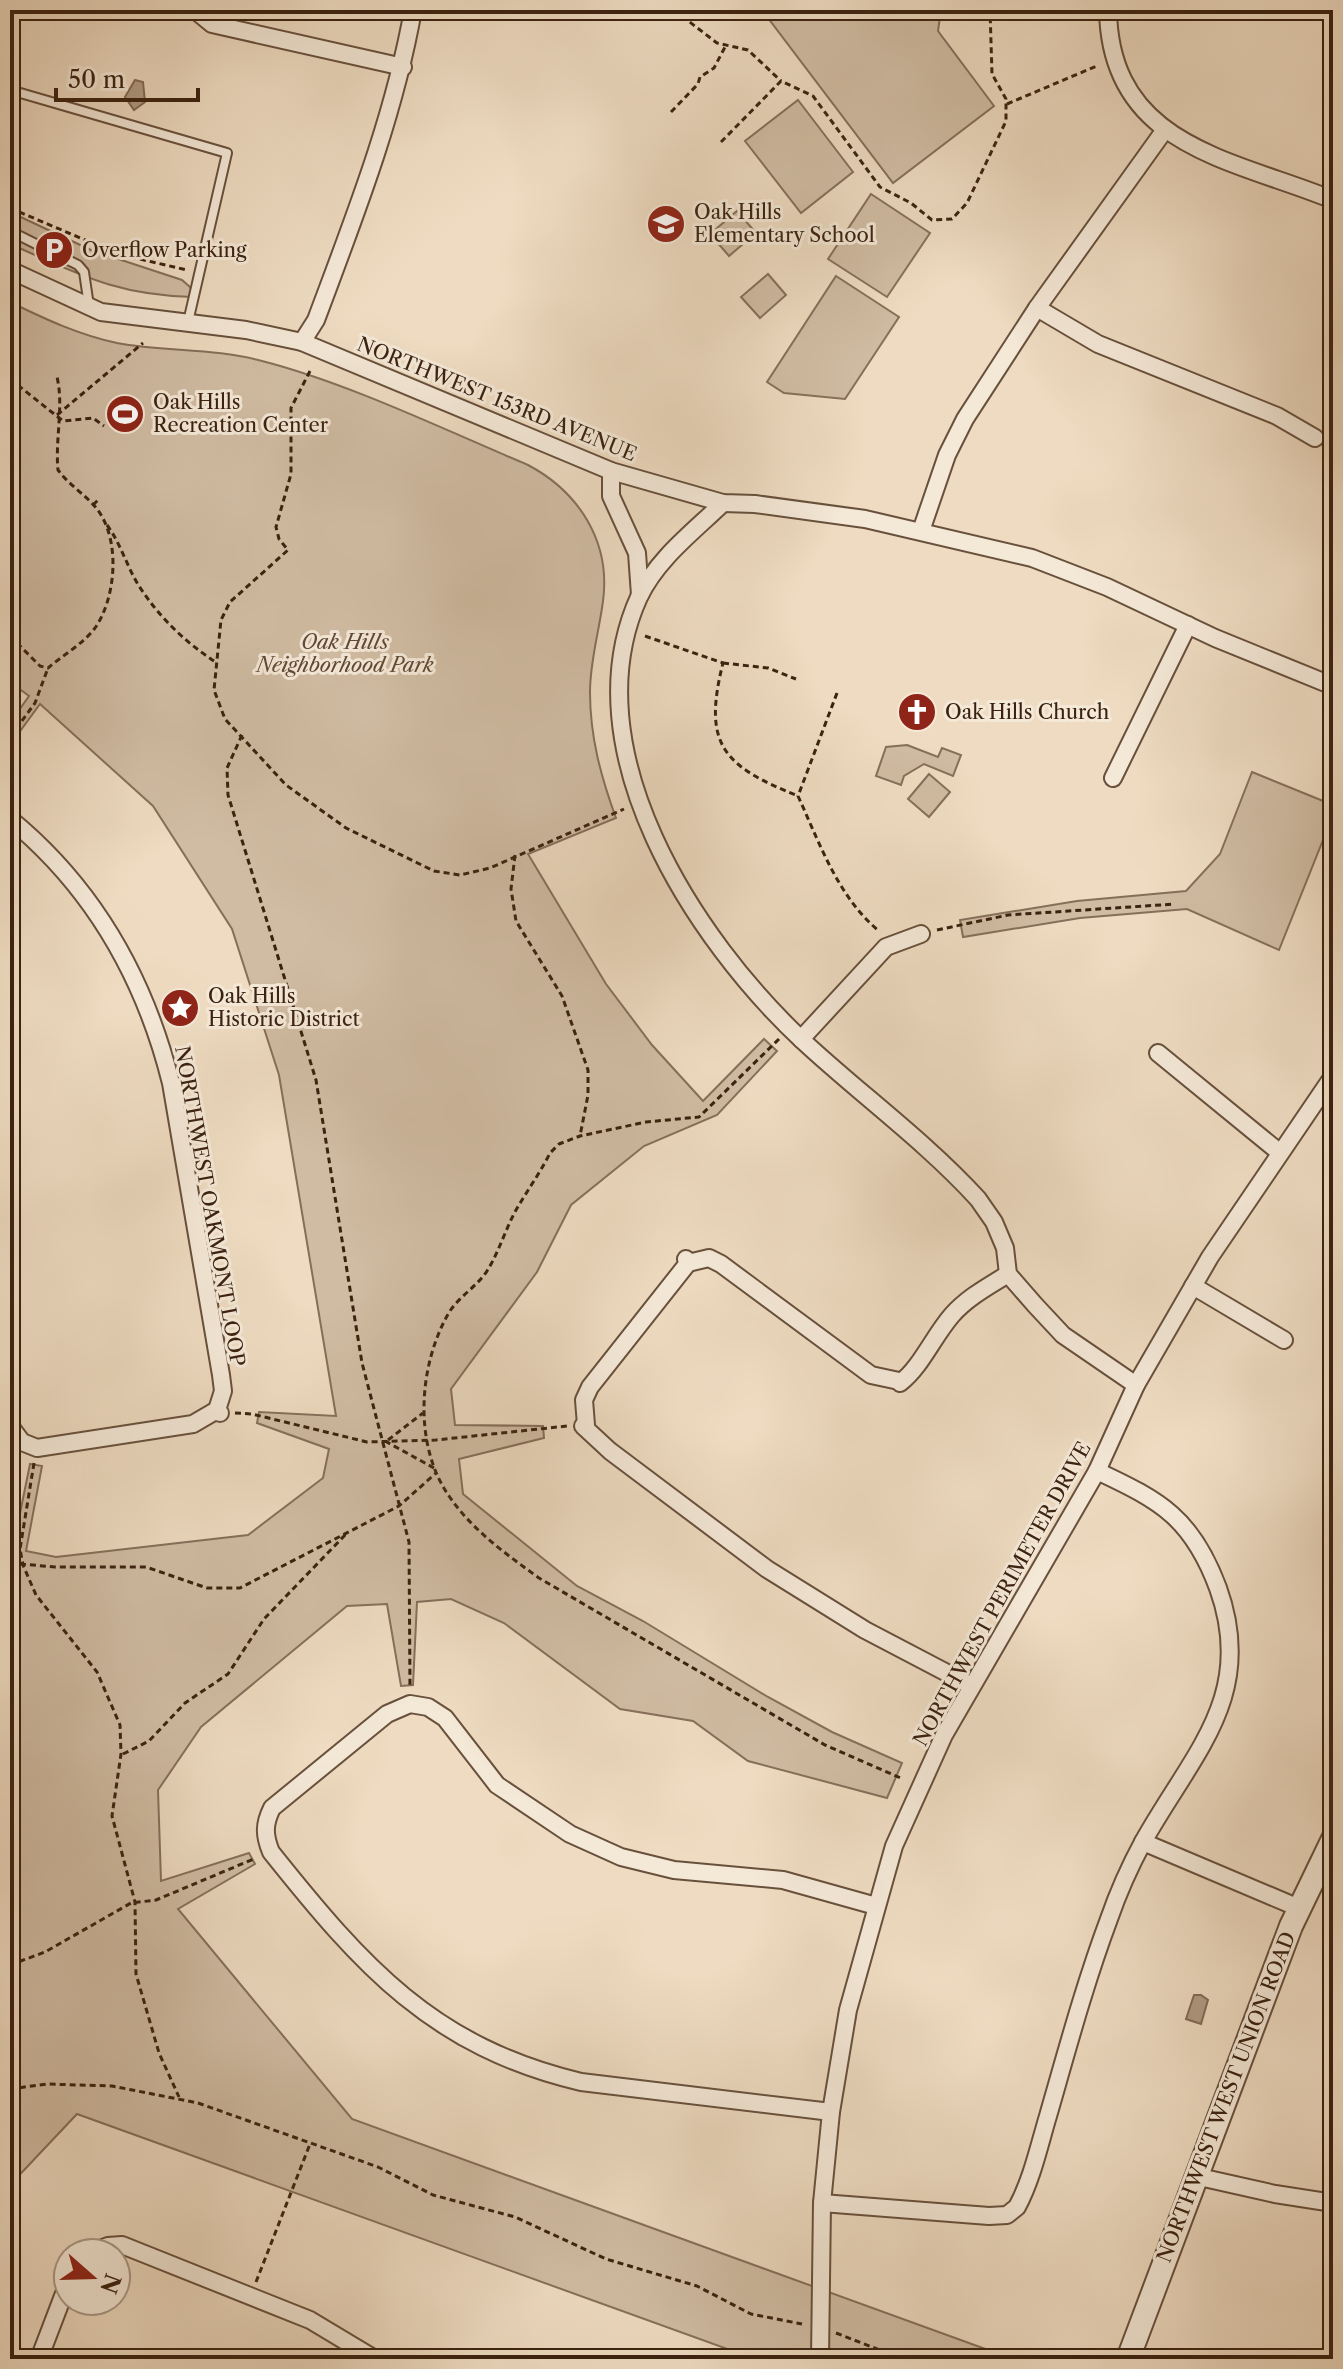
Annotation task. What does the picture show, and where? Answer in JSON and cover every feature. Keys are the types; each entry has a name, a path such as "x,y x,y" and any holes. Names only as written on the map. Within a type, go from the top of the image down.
{"street":[{"path":"195,10 212,24 403,67"},
{"path":"302,342 316,320 385,128 403,67 413,10"},
{"path":"1108,10 1115,59 1138,102 1164,131 1207,153 1333,200"},
{"path":"921,531 947,455 965,419 1037,308 1164,131"},
{"name":"NORTHWEST 153RD AVENUE","path":"10,270 89,307 123,316 246,330 302,342 611,471 723,503 828,514 921,531 1032,558 1107,587 1333,686"},
{"path":"1037,308 1098,344 1277,416 1315,438"},
{"path":"611,471 611,496 637,553 640,595"},
{"path":"723,503 663,559 640,595 626,631 618,678 620,720 638,803 684,895 741,971 796,1033 978,1199 994,1222 1005,1248 1008,1274 1063,1335 1136,1385"},
{"path":"1113,778 1188,625"},
{"name":"NORTHWEST OAKMONT LOOP","path":"10,819 62,867 88,898 132,970 159,1037 171,1083 221,1375 223,1391 219,1411"},
{"path":"796,1033 886,947 921,934"},
{"path":"1158,1053 1279,1152"},
{"name":"NORTHWEST PERIMETER DRIVE","path":"820,2359 822,2203 831,2112 848,2010 894,1846 970,1685 1097,1471 1136,1385 1193,1286 1279,1152 1333,1077"},
{"path":"970,1685 865,1630 767,1569 610,1451 584,1425 584,1400 590,1387 687,1261 709,1258 721,1264 871,1375 900,1382 912,1374 954,1312 968,1299 1008,1274"},
{"path":"1193,1286 1284,1340"},
{"path":"10,1426 22,1442 37,1448 193,1424 219,1411"},
{"path":"822,2203 989,2216 1007,2215 1017,2207 1024,2194 1098,1947 1143,1842 1202,1750 1218,1718 1231,1652 1229,1620 1203,1550 1148,1495 1097,1471"},
{"path":"831,2112 581,2082 543,2073 504,2057 435,2022 388,1985 271,1852 265,1836 272,1808 387,1714 410,1704 428,1707 445,1718 497,1785 570,1834 621,1857 674,1870 783,1880 876,1906"},
{"name":"NORTHWEST WEST UNION ROAD","path":"1128,2359 1299,1908 1333,1839"},
{"path":"1143,1842 1299,1908"},
{"path":"1195,2176 1333,2203"},
{"path":"132,2249 338,2334 375,2359"},
{"path":"39,2359 55,2317"}],"lane":[{"path":"10,90 227,153 188,323"},
{"path":"10,231 78,265 84,272 89,307"}],"path":[{"path":"674,10 725,47 748,50 781,81 813,96 880,187 937,222 952,219 967,203 1006,121 1007,104 992,74 990,10"},
{"path":"671,112 698,84 700,77 714,68 725,47"},
{"path":"1007,104 1115,59"},
{"path":"721,142 781,81"},
{"path":"10,208 118,254 189,271 194,300"},
{"path":"57,415 143,343"},
{"path":"310,371 291,408 291,474 276,527 279,539 288,550 230,602 221,620 215,662 217,705 225,719 277,776 312,806 419,866 448,875 472,874 638,803"},
{"path":"57,377 61,391 57,415 58,470 93,505 139,585 164,619 191,646 215,662"},
{"path":"10,379 66,422 93,418 104,426"},
{"path":"93,505 100,498"},
{"path":"10,737 35,703 48,668 92,632 104,609 113,572 104,522"},
{"path":"626,631 723,663 768,668 796,679"},
{"path":"10,636 40,666 48,668"},
{"path":"723,663 715,710 725,752 741,769 760,781 798,796 834,876 859,915 894,944"},
{"path":"798,796 837,693"},
{"path":"242,735 227,768 228,795 316,1080 362,1363 385,1441 410,1559 410,1704"},
{"path":"515,855 511,889 516,921 562,996 588,1070 588,1095 580,1136"},
{"path":"921,934 1008,915 1175,904"},
{"path":"796,1033 699,1117 646,1122 580,1136 559,1144 550,1153 488,1270 447,1314 426,1372 424,1412 428,1440 435,1471 449,1497 475,1527 539,1578 825,1745 920,1786"},
{"path":"219,1411 252,1414 359,1442 428,1440 584,1425"},
{"path":"385,1441 398,1435 424,1412"},
{"path":"385,1441 435,1471"},
{"path":"37,1448 20,1549 23,1565 36,1595 97,1672 122,1733 113,1823 135,1902 136,1974 159,2053 179,2098"},
{"path":"10,1563 146,1567 207,1588 228,1590 253,1583 399,1506 435,1471"},
{"path":"121,1754 149,1741 185,1703 228,1674 264,1619 347,1533"},
{"path":"10,1965 45,1952 135,1902 165,1897 271,1852"},
{"path":"10,2089 47,2084 112,2086 179,2098 378,2167 433,2195 515,2217 606,2259 697,2286 751,2314 821,2327 903,2359"},
{"path":"251,2296 310,2144"}],"green space":[{"path":"762,10 941,10 938,31 994,106 893,183"},
{"path":"798,100 853,172 801,213 745,141"},
{"path":"871,194 930,233 887,297 828,259"},
{"path":"737,211 756,233 729,256 710,234"},
{"path":"10,212 91,250 182,280 190,287 193,297 141,292 98,281 10,244"},
{"path":"768,274 786,295 760,318 741,297"},
{"path":"836,276 899,317 845,399 784,393 767,382"},
{"name":"Oak Hills Neighborhood Park","path":"10,302 62,326 103,340 244,357 295,370 362,394 528,465 562,489 588,521 602,559 604,579 590,680 592,725 601,772 616,818 528,854 606,984 652,1045 703,1101 764,1039 777,1051 717,1115 644,1146 571,1205 537,1272 451,1389 455,1425 543,1426 544,1438 459,1459 463,1494 577,1586 643,1621 832,1732 902,1763 887,1798 748,1761 693,1721 620,1709 504,1623 451,1599 417,1602 413,1685 401,1686 387,1604 347,1606 201,1727 158,1790 161,1881 249,1853 255,1864 178,1909 352,2119 1013,2359 755,2359 77,2114 10,2185 10,1548 13,1548 30,1464 42,1466 26,1551 56,1557 248,1535 323,1478 329,1449 257,1423 259,1412 336,1416 279,1075 232,929 153,806 40,704 10,745 10,723 29,696 10,682"},
{"path":"907,745 938,757 942,748 961,755 953,776 924,764 904,776 901,785 876,776 886,747"},
{"path":"1252,772 1333,805 1333,815 1279,950 1187,909 1080,918 963,937 960,920 1077,901 1186,891 1220,854"},
{"path":"929,774 950,792 929,817 908,799"}],"shaded area":[{"path":"135,80 143,82 145,102 134,110 125,97"},
{"path":"1194,1995 1208,2000 1201,2024 1186,2019"}],"place":[{"name":"Oak Hills Elementary School","path":"666,224"},
{"name":"Overflow Parking","path":"54,250"},
{"name":"Oak Hills Recreation Center","path":"125,414"},
{"name":"Oak Hills Church","path":"917,712"},
{"name":"Oak Hills Historic District","path":"180,1008"}]}
